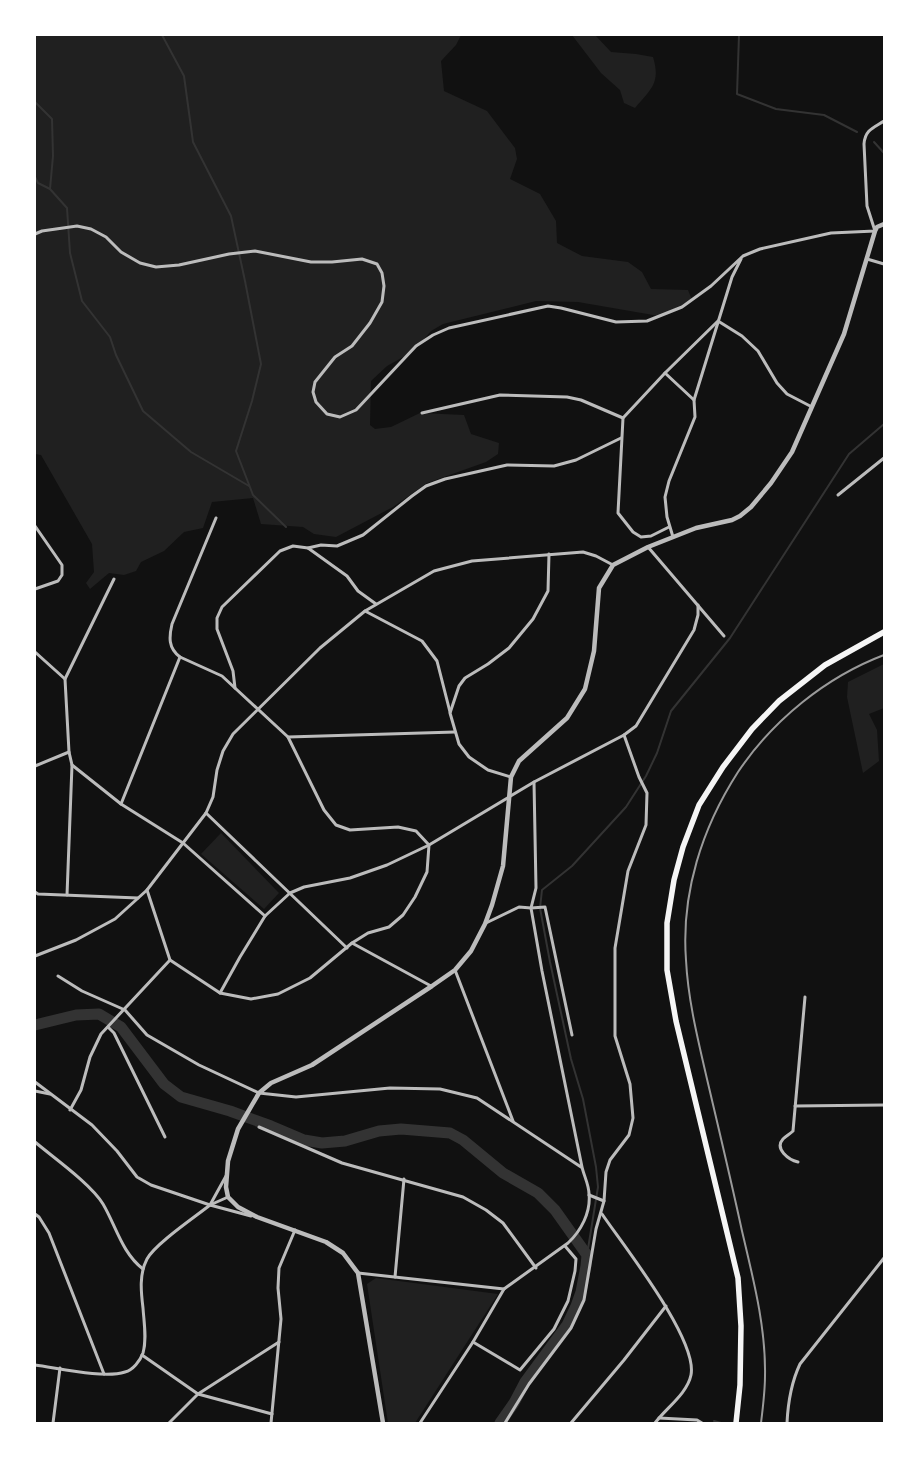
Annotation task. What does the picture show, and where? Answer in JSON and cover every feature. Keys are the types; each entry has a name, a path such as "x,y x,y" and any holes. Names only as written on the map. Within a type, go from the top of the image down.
{"highway":[{"path":"736,1423 740,1385 738,1278 676,1021 667,970 667,923 674,880 683,847 699,805 723,767 752,729 779,701 825,666 884,632"}],"street":[{"path":"875,231 867,206 864,144 865,135 884,121"},
{"path":"257,1217 238,1207 228,1197 226,1176 228,1161 238,1129 251,1104 259,1093 271,1083 312,1065 455,970 470,951 485,924 502,866 511,777 519,761 567,718 585,688 594,651 599,588 613,565 648,547 696,528 732,520 746,512 771,483 792,452 844,334 875,231 884,224"},
{"path":"35,234 73,227 91,229 106,237 121,252 140,263 156,267 255,251 310,262 362,259 377,264 382,273 384,286 382,302 370,323 352,346 335,358 316,382 313,392 316,402 327,414 340,417 356,410 416,346 433,335 449,328 548,306 616,322 647,321 682,307 711,286 742,256 760,249 831,234 875,231"},
{"path":"673,537 666,517 666,497 669,482 695,417 694,400 732,277 742,256"},
{"path":"867,259 884,264"},
{"path":"669,527 651,536 641,537 633,532 618,513 623,418 665,372 718,321"},
{"path":"718,321 742,336 758,351 777,384 787,394 812,407"},
{"path":"665,372 694,400"},
{"path":"422,413 500,395 567,397 581,400 623,418"},
{"path":"236,689 233,671 217,629 217,618 222,608 280,552 293,546 308,548 336,546 363,535 426,486 444,479 507,466 554,466 576,460 621,438"},
{"path":"838,495 884,458"},
{"path":"147,890 170,960 220,993 251,999 278,994 310,978 352,943 368,933 389,927 403,915 415,897 426,872 429,845 416,831 398,827 350,830 336,825 324,810 288,737 222,676 174,652 169,636 172,624 216,518"},
{"path":"35,526 62,565 62,575 58,581 35,589"},
{"path":"648,547 724,636"},
{"path":"308,548 347,576 358,590 376,604"},
{"path":"35,956 76,940 115,919 147,890 206,813 212,797 223,751 233,734 320,648 365,611 434,571 472,561 583,552 613,565"},
{"path":"450,712 459,686 465,678 510,648 534,619 548,591 549,554"},
{"path":"67,895 72,766 69,752 65,679 114,579"},
{"path":"220,993 265,916 290,893 304,887 350,878 387,865 429,845 534,782 624,735 636,726 694,630 698,605"},
{"path":"365,611 422,641 437,661 459,744 469,758 488,770 511,777"},
{"path":"35,652 65,679"},
{"path":"121,804 180,656"},
{"path":"288,737 455,732"},
{"path":"505,1423 529,1384 571,1328 578,1315 584,1300 596,1229 601,1213 606,1172 610,1160 629,1135 633,1118 630,1084 615,1036 616,948 628,871 646,825 647,793 639,777 624,735"},
{"path":"35,766 69,752"},
{"path":"72,766 121,804 183,843 265,916"},
{"path":"420,1423 504,1289 536,1268 577,1235 583,1224 590,1195 582,1167 531,908 536,888 534,782"},
{"path":"206,813 347,948"},
{"path":"35,892 38,894 138,898"},
{"path":"485,924 519,907 545,907 572,1035"},
{"path":"352,943 432,986"},
{"path":"70,1110 80,1090 90,1057 101,1034 170,960"},
{"path":"455,970 514,1123"},
{"path":"58,976 82,991 124,1010 147,1035 199,1065 259,1093 296,1097 390,1088 440,1089 477,1098 582,1167"},
{"path":"798,1162 785,1156 782,1149 784,1138 793,1131 805,998"},
{"path":"108,1027 114,1033 165,1137"},
{"path":"35,1082 92,1125 117,1151 137,1177 151,1185 295,1230 326,1242 343,1253 358,1273 383,1423"},
{"path":"35,1091 51,1094"},
{"path":"795,1106 884,1105"},
{"path":"259,1127 342,1163 463,1197 486,1210 502,1223 536,1268"},
{"path":"35,1142 80,1180 102,1203 124,1247 143,1269"},
{"path":"210,1205 226,1176"},
{"path":"396,1277 404,1179"},
{"path":"590,1195 602,1200"},
{"path":"35,1365 104,1374 126,1372 134,1367 142,1355 145,1335 141,1288 143,1269 147,1258 156,1248 210,1205 228,1197"},
{"path":"601,1213 666,1306 690,1358 691,1373 687,1386 655,1423"},
{"path":"35,1214 39,1216 49,1233 104,1374"},
{"path":"271,1423 280,1342 279,1268 295,1230"},
{"path":"472,1342 520,1370 554,1329 568,1301 576,1271 576,1258 567,1244"},
{"path":"787,1423 792,1380 800,1364 884,1258"},
{"path":"358,1273 504,1289"},
{"path":"571,1423 666,1306"},
{"path":"169,1423 198,1394 280,1342"},
{"path":"142,1355 198,1394 272,1414"},
{"path":"53,1423 60,1368"},
{"path":"658,1418 697,1420 702,1423"}],"shaded area":[{"path":"35,35 461,35 456,45 441,61 444,91 487,111 515,148 517,159 510,179 540,194 556,221 557,243 582,256 628,262 642,272 651,289 688,290 692,300 659,316 578,302 536,301 443,324 431,331 414,351 387,366 371,381 370,425 375,429 391,427 420,413 464,415 471,434 499,443 498,454 486,462 427,483 393,507 336,537 314,534 303,527 261,524 253,498 212,502 203,528 184,532 164,551 141,562 136,571 124,575 109,573 90,589 86,583 94,572 92,544 41,455 35,454"},
{"path":"572,35 595,35 611,52 653,57 656,73 655,80 650,90 635,108 624,103 620,90 601,73"},
{"path":"884,664 884,708 869,714 877,730 879,761 863,773 847,697 848,682"},
{"path":"221,833 279,893 264,909 201,854"},
{"path":"376,1278 498,1294 415,1423 388,1423 367,1284"}],"waterway":[{"path":"162,35 184,76 193,142 231,216 261,364 252,401 236,451 253,495 286,527"},
{"path":"739,35 737,94 776,109 824,115 857,132"},
{"path":"35,102 52,119 53,156 50,189 67,208 70,253 82,301 110,337 116,355 143,411 191,452 249,486"},
{"path":"874,142 884,153"},
{"path":"35,177 38,183 50,189"},
{"path":"587,1255 598,1187 596,1167 583,1099 571,1059 550,962 540,908 542,890 572,866 626,807 646,776 657,753 671,711 730,638 849,454 884,424"},
{"path":"35,1025 76,1015 99,1014 121,1027 164,1084 181,1097 230,1111 304,1140 322,1143 345,1141 379,1131 401,1129 450,1133 463,1140 503,1173 538,1193 555,1210 587,1255 586,1266 581,1292 567,1325 525,1382 514,1403 500,1423"},
{"path":"714,1421 721,1423"}],"railway":[{"path":"761,1423 765,1376 761,1321 691,1005 686,960 687,910 691,886 704,838 725,793 752,753 767,735 802,702 842,675 884,655"}]}
